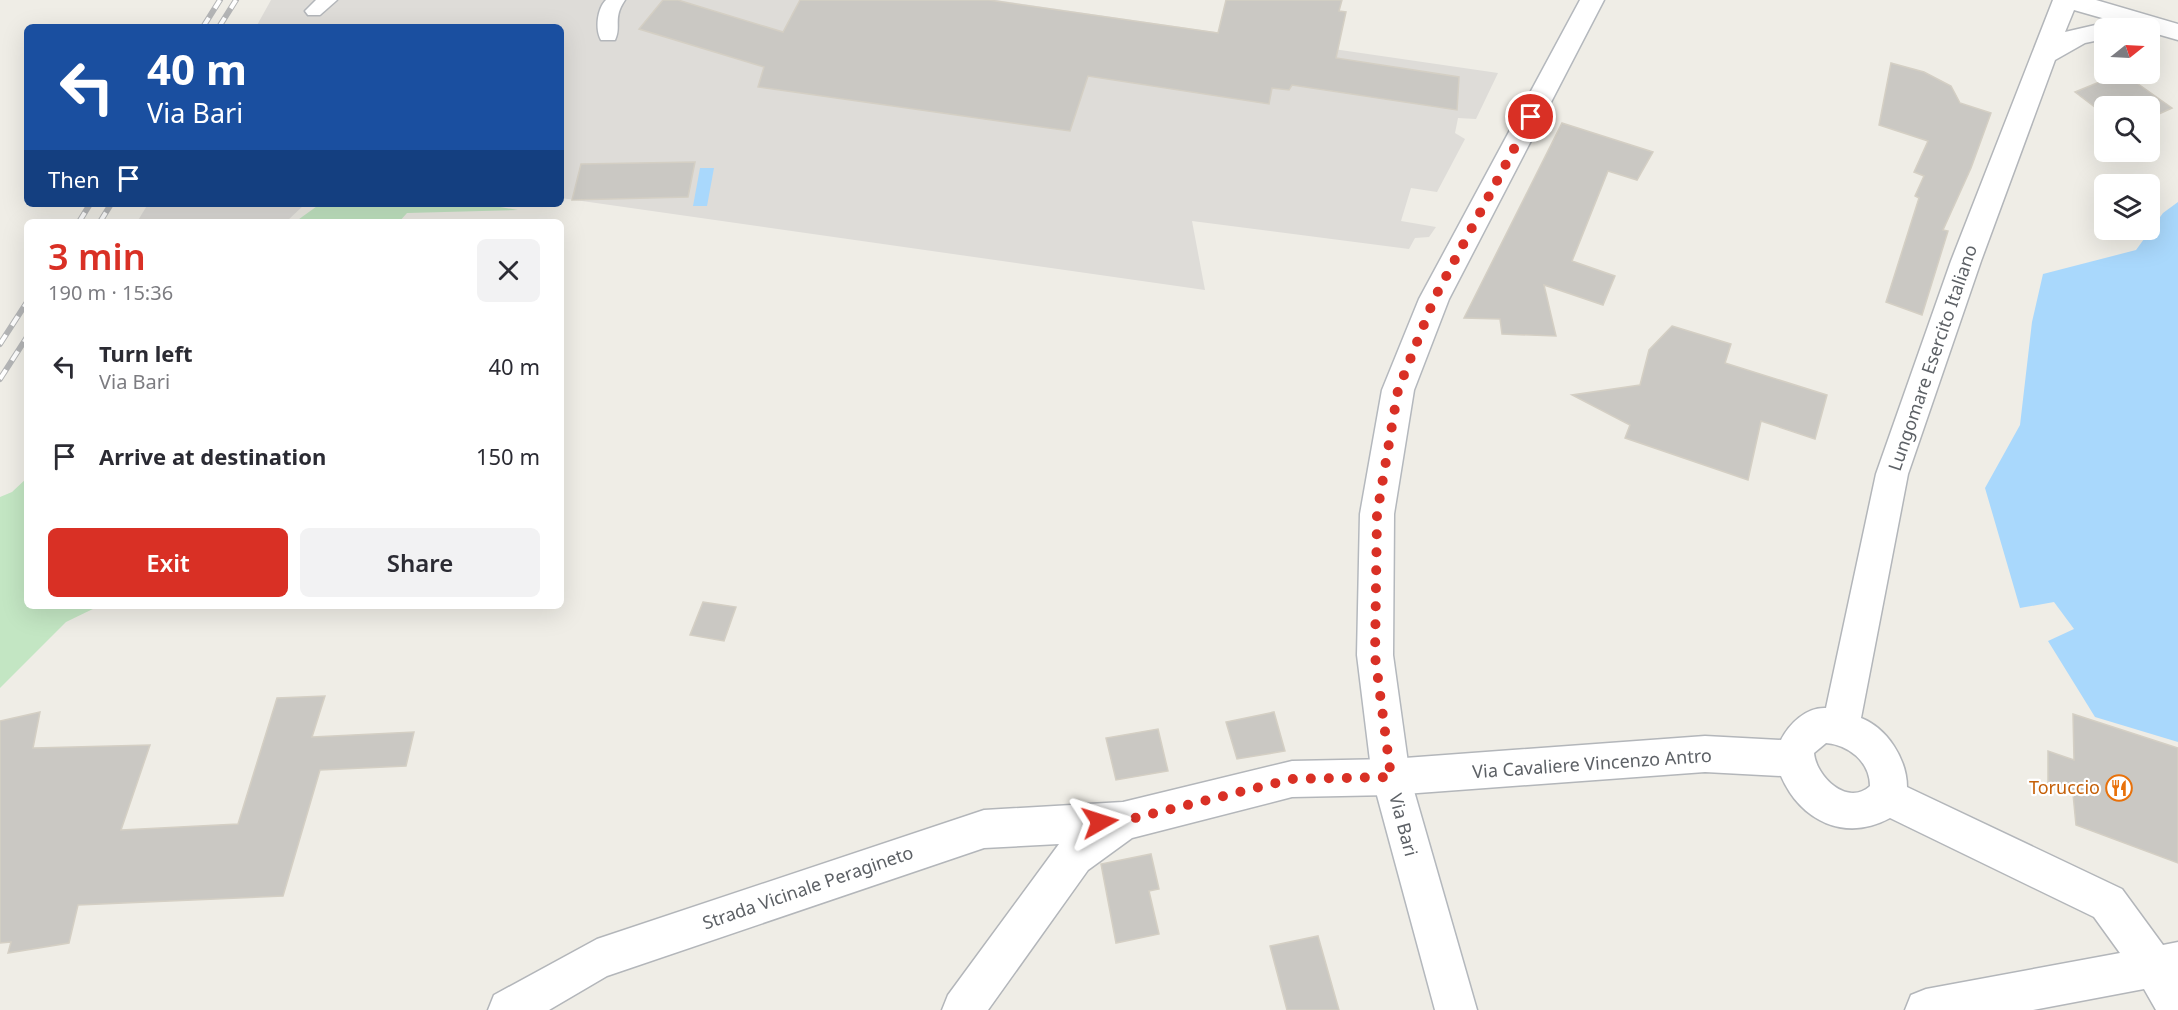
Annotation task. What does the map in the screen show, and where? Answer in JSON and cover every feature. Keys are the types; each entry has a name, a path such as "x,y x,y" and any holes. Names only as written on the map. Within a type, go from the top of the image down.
{"street":[{"name":"Via Bari","path":"1456,1010 1391,777 1375,656 1377,514 1398,390 1434,299 1592,0"},
{"name":"Lungomare Esercito Italiano","path":"1841,726 1892,474 1966,261 2043,56 2066,0 2130,18"},
{"path":"2043,56 2078,36 2094,33"},
{"path":"1822,725 1841,726 1859,735 1874,748 1885,764 1889,781 1885,796 1877,806 1864,811 1850,812 1819,799 1807,788 1798,774 1794,759 1796,743 1806,730 1822,725"},
{"name":"Via Cavaliere Vincenzo Antro","path":"1123,821 1292,779 1391,777 1706,754 1794,759"},
{"path":"1885,796 2108,903 2165,964 2178,1008"},
{"path":"963,1010 1074,856 1123,821"},
{"name":"Strada Vicinale Peragineto","path":"509,1010 597,959 984,829 1123,821"},
{"path":"1926,1010 2165,964"}],"lane":[{"path":"608,36 608,9 616,0"}],"shaded area":[{"path":"271,0 996,0 1498,73 1476,119 1458,118 1455,133 1465,139 1437,192 1411,188 1401,221 1436,227 1429,237 1415,238 1409,249 1192,221 1205,290 564,198 564,24 258,24"},
{"path":"146,207 302,207 289,219 139,219"}],"green space":[{"path":"316,207 500,207 518,210 407,213 402,219 299,219"},
{"path":"24,481 24,609 93,609 66,622 0,688 0,497 12,492"}],"water":[{"path":"700,168 714,168 707,206 693,206"},
{"path":"2178,202 2178,742 2095,717 2048,641 2074,629 2054,602 2020,608 1985,488 2020,425 2032,322 2043,274 2136,250 2143,240 2160,240 2160,217"}],"building":[{"path":"663,0 678,0 783,32 800,0 989,0 1218,33 1226,0 1342,0 1339,11 1346,12 1336,58 1459,77 1457,110 1292,85 1289,90 1272,88 1269,104 1088,76 1070,131 758,87 764,67 639,29"},
{"path":"1891,63 1924,72 1951,86 1960,103 1991,113 1971,168 1943,230 1948,231 1922,315 1886,302 1919,198 1915,196 1924,176 1914,172 1928,141 1879,125"},
{"path":"2095,84 2138,84 2155,96 2094,96 2094,106 2075,92"},
{"path":"2160,100 2172,108 2160,113"},
{"path":"1562,123 1653,152 1637,180 1608,171 1572,261 1615,276 1603,305 1544,285 1556,336 1502,334 1500,319 1464,318"},
{"path":"695,162 688,197 572,200 581,164"},
{"path":"1672,326 1731,344 1725,363 1827,395 1815,439 1761,421 1748,480 1625,438 1630,425 1572,395 1640,385 1649,350"},
{"path":"703,602 736,607 724,641 690,635"},
{"path":"325,696 312,737 414,732 406,766 320,770 283,896 78,905 69,943 8,953 11,942 0,943 0,721 40,712 33,748 150,745 121,830 238,824 277,698"},
{"path":"1274,712 1285,751 1237,759 1226,722"},
{"name":"Toruccio","path":"2073,714 2178,748 2178,863 2076,825 2073,794 2048,783 2048,751 2074,760"},
{"path":"1158,729 1168,771 1116,780 1106,738"},
{"path":"1151,854 1159,889 1149,891 1159,934 1116,943 1101,864"},
{"path":"1318,936 1339,1010 1287,1010 1270,946"}],"railway":[{"path":"205,24 220,0"},
{"path":"221,24 236,0"},
{"path":"81,219 88,207"},
{"path":"102,219 109,207"},
{"path":"0,344 24,307"},
{"path":"0,379 24,342"}],"place":[{"name":"Toruccio","path":"2119,788"}],"route":[{"path":"1100,822 1123,821 1292,779 1391,777 1375,656 1377,514 1398,390 1434,299 1531,117"}]}
